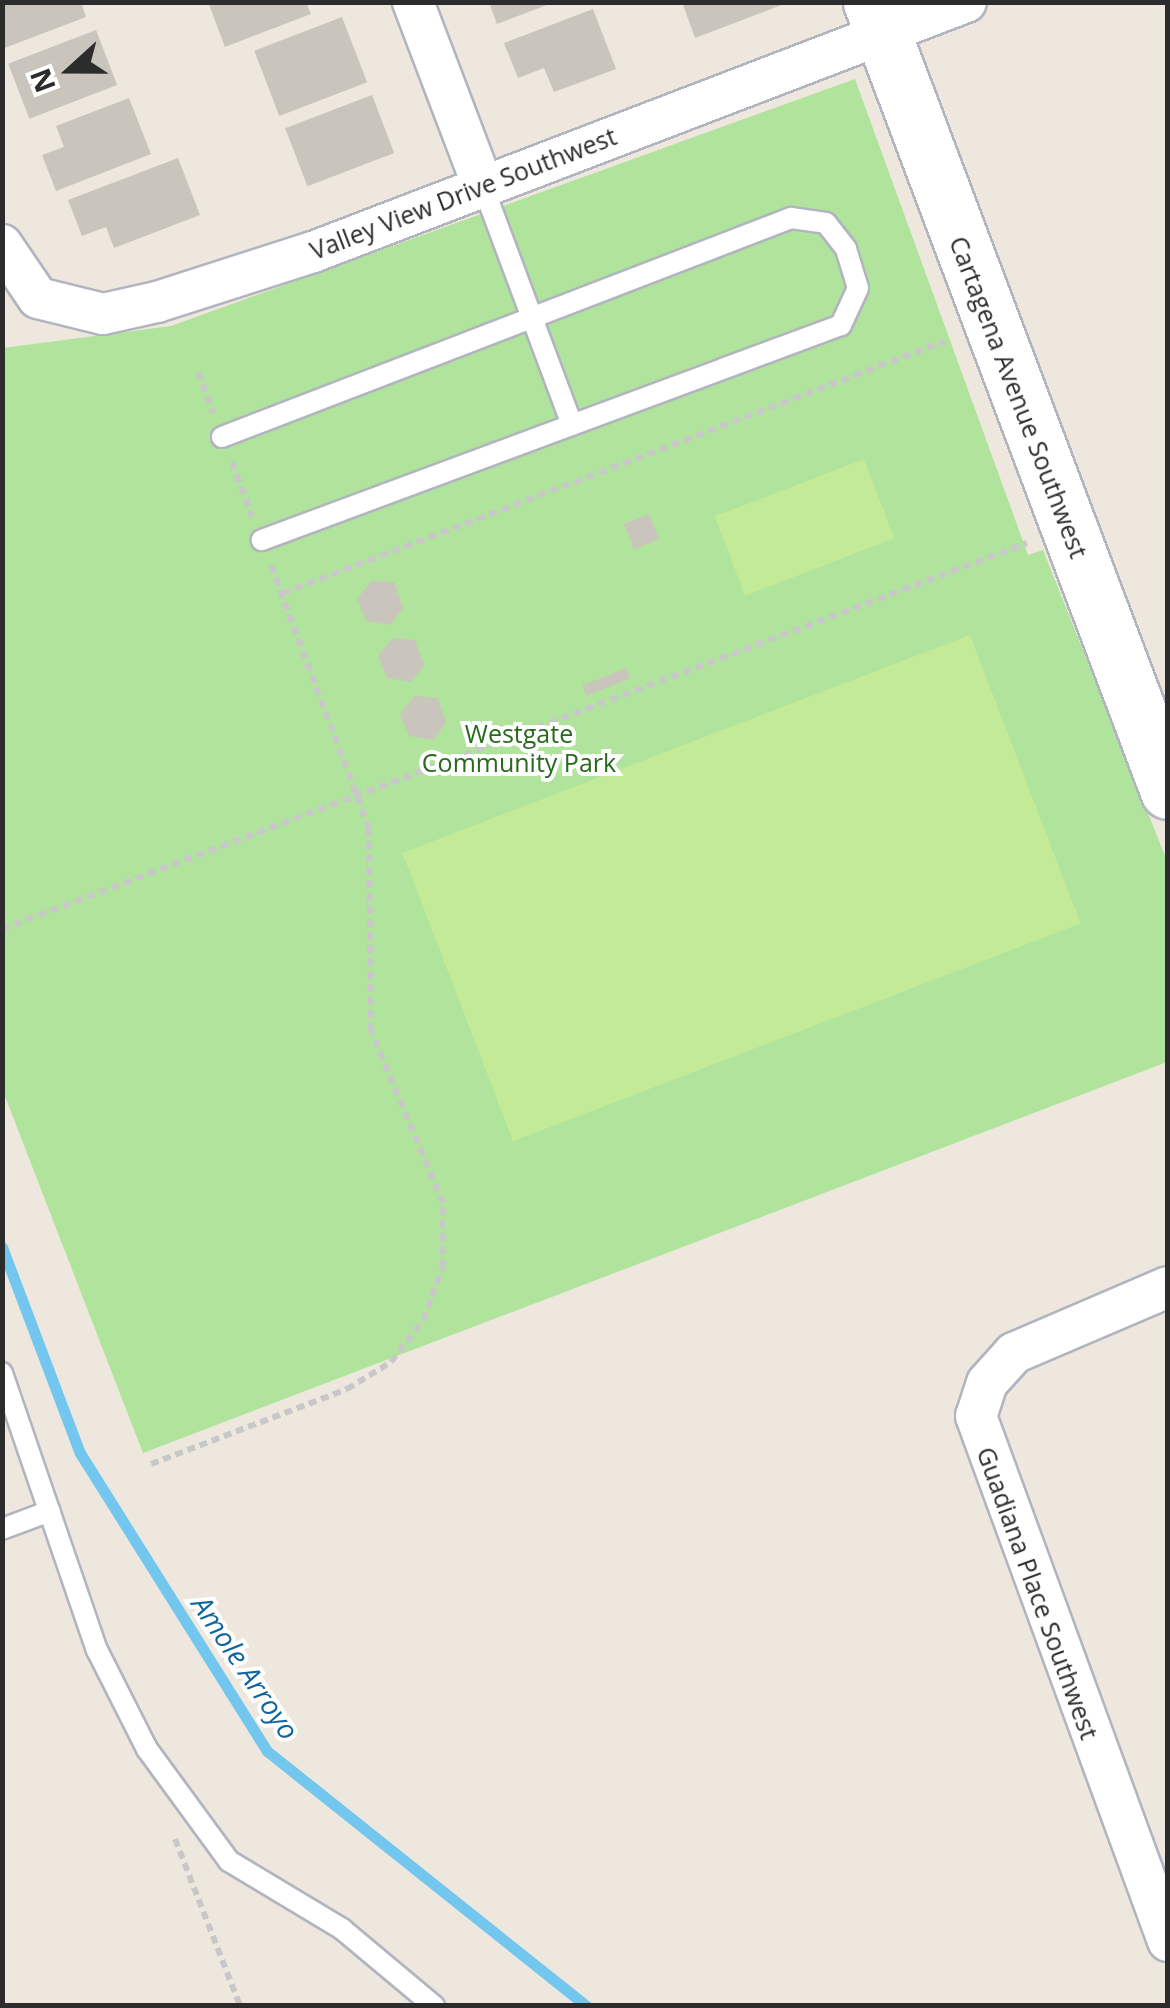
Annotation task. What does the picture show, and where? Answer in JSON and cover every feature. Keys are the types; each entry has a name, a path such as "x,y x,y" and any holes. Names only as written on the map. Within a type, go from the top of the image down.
{"street":[{"path":"413,2 482,184"},
{"name":"Valley View Drive Southwest","path":"2,246 38,298 103,314 158,302 482,184 876,17 966,2"},
{"name":"Cartagena Avenue Southwest","path":"876,17 1168,791"},
{"name":"Guadiana Place Southwest","path":"1168,1287 1014,1353 976,1416 1168,1941"}],"lane":[{"path":"482,184 572,426"},
{"path":"222,437 791,218 826,223 846,249 858,288 840,325 262,540"},
{"path":"2,1373 97,1650 146,1748 228,1860 342,1928 434,2006"},
{"path":"2,1529 50,1511"}],"path":[{"path":"282,594 945,341"},
{"path":"151,1464 347,1389 391,1362 423,1320 442,1267 443,1204 371,1030 360,794 198,372"},
{"path":"2,929 1028,543"},
{"path":"169,1822 240,2006"}],"green space":[{"name":"Westgate Community Park","path":"855,79 1028,555 1043,550 1167,861 1167,1062 143,1453 3,1091 3,348 171,326"},
{"path":"864,459 894,538 745,596 715,516"},
{"path":"970,635 1081,923 513,1141 402,853"}],"building":[{"path":"2,2 81,2 86,17 2,49"},
{"path":"208,2 306,2 311,14 225,47"},
{"path":"489,2 552,2 552,3 497,24"},
{"path":"682,2 787,2 787,3 695,38"},
{"path":"593,9 616,69 554,92 544,68 518,78 504,43"},
{"path":"342,17 367,82 279,116 254,51"},
{"path":"96,30 117,85 29,119 8,64"},
{"path":"372,95 394,153 307,186 285,128"},
{"path":"129,98 151,154 56,191 42,155 64,147 56,126"},
{"path":"178,158 200,215 114,248 106,227 82,236 68,200"},
{"path":"649,514 659,539 634,549 624,524"},
{"path":"371,581 394,582 403,608 390,625 366,621 357,599"},
{"path":"392,638 415,640 424,665 411,682 387,678 378,656"},
{"path":"626,668 630,678 587,696 582,686"},
{"path":"414,696 438,698 446,723 433,740 409,736 400,714"}],"waterway":[{"name":"Amole Arroyo","path":"2,1247 80,1453 267,1751 587,2006"}]}
